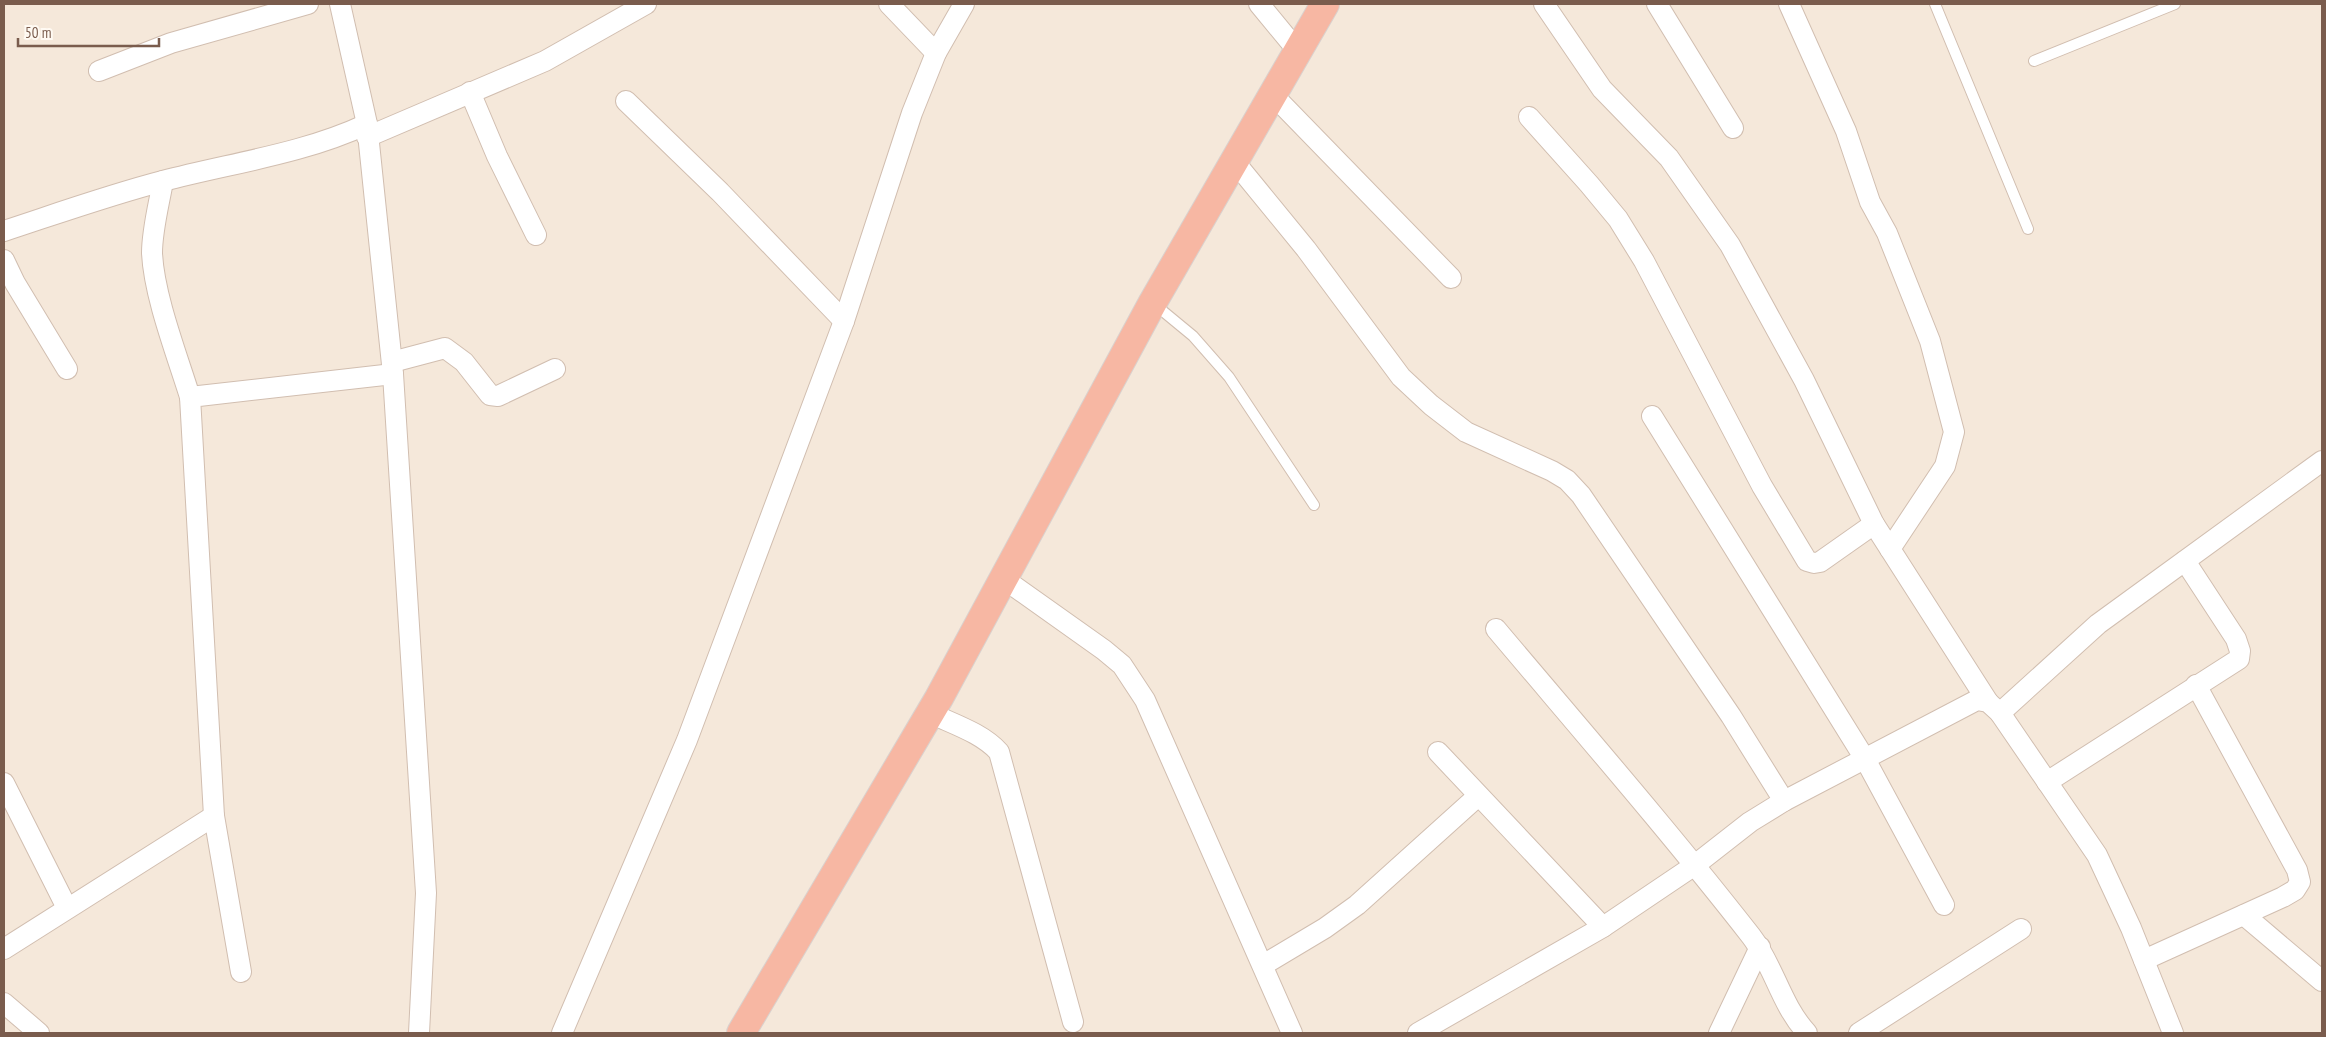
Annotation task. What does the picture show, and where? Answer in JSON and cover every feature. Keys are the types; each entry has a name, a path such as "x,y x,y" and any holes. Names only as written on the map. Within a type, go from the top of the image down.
{"highway":[{"path":"742,1033 930,713 1152,302 1325,4"}],"street":[{"path":"99,71 172,43 308,4"},
{"path":"340,4 367,130 392,368 426,893 419,1033"},
{"path":"4,231 163,181 243,164 367,130 470,92 545,61 646,4"},
{"path":"890,4 936,53"},
{"path":"562,1033 687,740 844,321 912,112 936,53 964,4"},
{"path":"1259,4 1297,50"},
{"path":"1544,4 1602,89 1669,158 1730,245 1804,380 1874,524 1994,708 2097,856 2144,960 2173,1033"},
{"path":"1657,4 1733,128"},
{"path":"1789,4 1846,131 1870,202 1887,233 1930,341 1954,432 1946,466 1890,549"},
{"path":"470,92 497,156 536,235"},
{"path":"1272,94 1451,278"},
{"path":"626,101 720,192 844,321"},
{"path":"1529,117 1618,219 1644,262 1762,486 1807,561 1820,562 1874,524"},
{"path":"1234,161 1306,249 1402,377 1431,405 1466,432 1552,470 1567,480 1581,495 1731,716 1784,801"},
{"path":"163,181 152,251 166,320 190,397 214,816 241,972"},
{"path":"4,260 15,283 67,369"},
{"path":"190,397 392,368 445,348 464,362 490,395 506,393 555,369"},
{"path":"1652,416 1865,759 1944,905"},
{"path":"1994,708 2098,624 2322,461"},
{"path":"2047,782 2239,659 2240,651 2236,639 2185,561"},
{"path":"1004,579 1104,650 1122,665 1135,682 1145,700 1292,1033"},
{"path":"1496,629 1695,864 1760,948 1788,1008 1807,1033"},
{"path":"2144,960 2283,897 2295,890 2300,882 2297,870 2196,685"},
{"path":"1428,1031 1604,927 1695,864 1750,822 1784,801 1977,700 1994,708"},
{"path":"930,713 992,744 999,752 1073,1022"},
{"path":"1438,752 1604,927"},
{"path":"4,783 67,908"},
{"path":"1263,965 1325,928 1358,904 1478,796"},
{"path":"4,950 67,908 214,816"},
{"path":"2244,915 2322,981"},
{"path":"1859,1033 2021,929"},
{"path":"1719,1033 1760,948"},
{"path":"4,1003 39,1033"}],"lane":[{"path":"1935,4 2028,229"},
{"path":"2034,62 2175,4"},
{"path":"1152,302 1193,336 1229,377 1314,505"}],"shaded area":[{"path":"4,4 2322,4 2322,1033 4,1033"}]}
